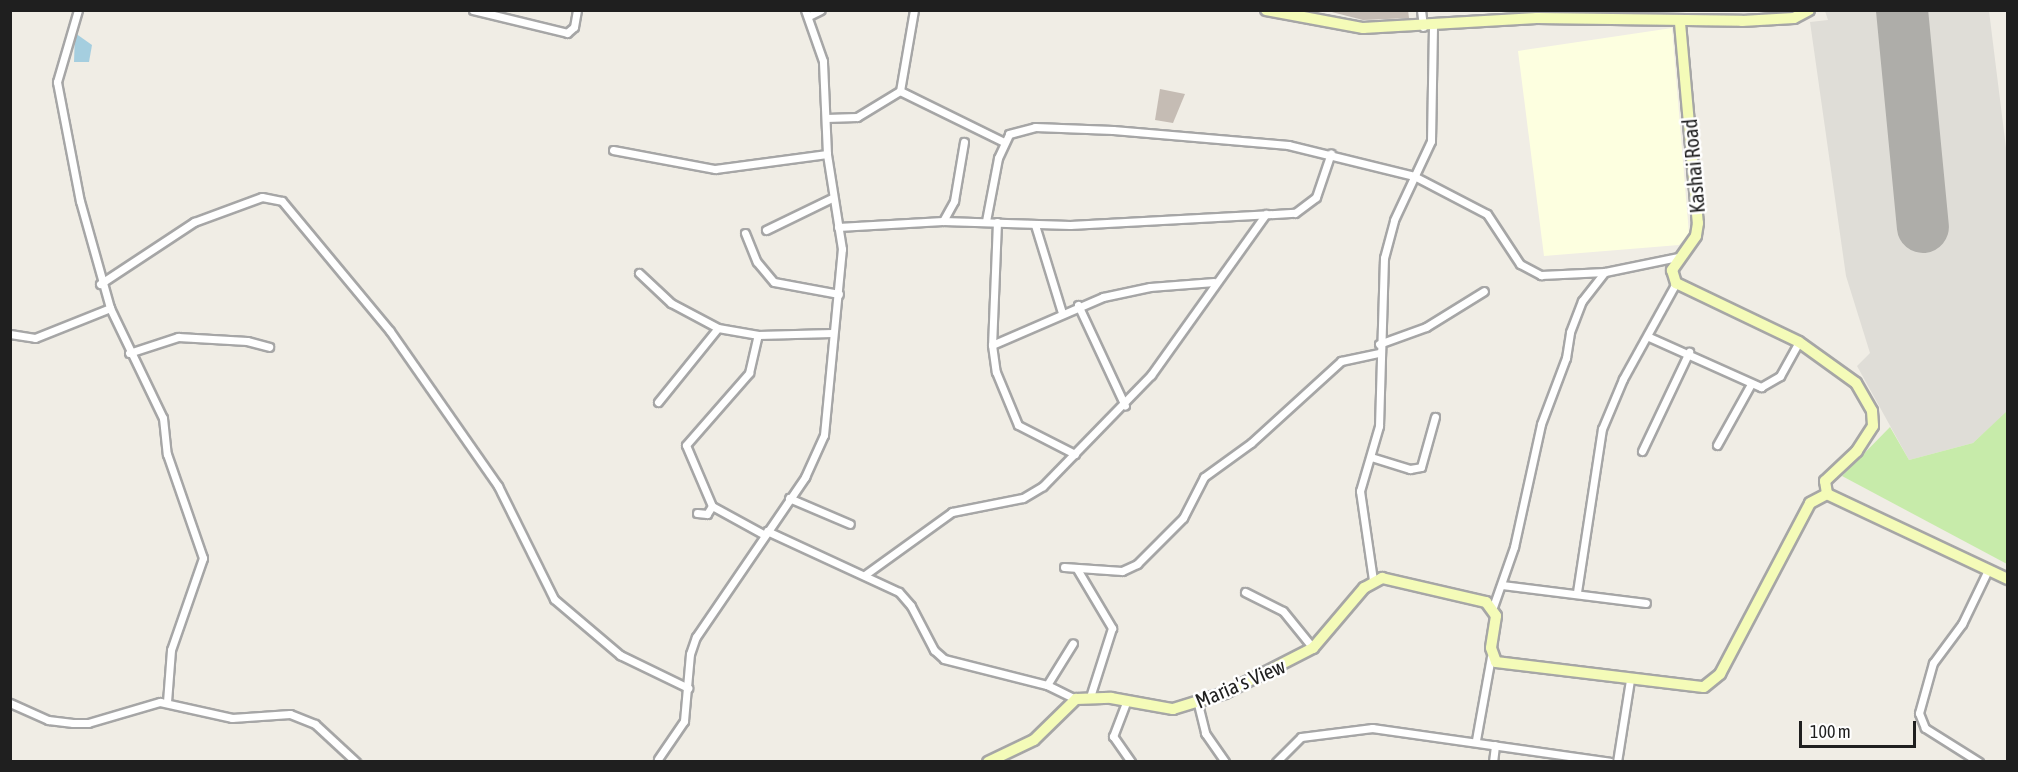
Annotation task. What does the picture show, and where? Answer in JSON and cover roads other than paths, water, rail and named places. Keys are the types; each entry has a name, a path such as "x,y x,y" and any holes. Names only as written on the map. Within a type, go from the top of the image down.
{"street":[{"path":"78,10 57,81 100,284 129,353 159,406 167,454 203,558 171,651 167,702"},
{"path":"473,10 567,33 574,27 577,10"},
{"path":"658,759 684,721 696,637 816,458 824,435 832,333 839,294 842,249 832,198 827,154 823,61 807,14 821,10"},
{"path":"826,118 858,117 900,91 912,42 914,10"},
{"path":"1266,10 1363,28 1428,27 1538,18 1620,15 1680,23 1794,18 1809,10"},
{"path":"1421,10 1428,27 1434,126 1394,220 1384,258 1379,344 1379,426 1363,477 1360,508 1373,580 1450,591 1493,607"},
{"name":"Kashai Road","path":"1678,257 1696,236 1698,223 1680,23"},
{"path":"900,91 1004,142"},
{"path":"986,221 1004,142 1020,130 1073,128 1236,139 1331,153 1414,176 1488,214 1520,264 1531,272 1605,272 1678,257"},
{"path":"944,221 954,201 964,142"},
{"path":"613,150 715,169 827,154"},
{"path":"838,227 944,221 986,221 1035,225 1294,213 1312,202 1331,153"},
{"path":"100,284 194,222 262,197 282,201 390,331 492,477 554,599 620,655 688,688"},
{"path":"766,231 832,198"},
{"path":"866,574 884,557 952,512 1036,492 1125,406 1266,214"},
{"path":"997,222 992,345 996,372 1018,425 1075,454"},
{"path":"1035,225 1062,313"},
{"path":"745,233 757,262 774,282 839,294"},
{"path":"1577,592 1602,429 1619,387 1649,337 1676,283 1672,270 1678,257"},
{"path":"1476,740 1491,657 1493,607 1502,585 1541,424 1566,358 1570,332 1582,301 1605,272"},
{"path":"639,273 671,303 718,328 758,335 832,333"},
{"path":"992,345 1078,305 1150,287 1214,282"},
{"path":"1676,283 1799,342 1841,369 1872,411 1866,439 1825,481 1827,494"},
{"path":"1379,344 1426,327 1484,291"},
{"path":"1078,305 1125,406"},
{"path":"10,334 35,338 110,308"},
{"path":"658,402 718,328"},
{"path":"758,335 748,374 686,446 712,506 766,533 866,574 899,592 911,606 934,650 944,659 1047,685 1076,699 1034,740 988,762"},
{"path":"129,353 178,337 247,341 269,347"},
{"path":"1649,337 1689,352 1761,387 1775,382 1799,342"},
{"path":"1642,451 1689,352"},
{"path":"1064,567 1122,571 1137,564 1179,524 1204,477 1251,443 1341,361 1379,353"},
{"path":"1717,445 1751,384"},
{"path":"1371,457 1410,469 1421,467 1435,417"},
{"path":"1827,494 2007,579"},
{"path":"1491,657 1505,665 1690,687 1713,684 1810,503 1827,494"},
{"path":"789,498 850,524"},
{"path":"697,513 707,514 712,506"},
{"path":"1077,569 1112,628 1090,697"},
{"path":"1979,762 1925,728 1919,713 1933,663 1962,624 1988,570"},
{"name":"Maria's View","path":"1076,699 1090,697 1127,700 1173,710 1198,704 1313,648 1373,580"},
{"path":"1502,585 1577,592 1646,603"},
{"path":"1245,592 1283,611 1313,648"},
{"path":"1047,685 1073,643"},
{"path":"1617,762 1630,680"},
{"path":"1127,700 1113,736 1131,762"},
{"path":"10,704 48,720 88,723 167,702 232,718 301,717 356,762"},
{"path":"1198,704 1205,733 1225,762"},
{"path":"1276,762 1300,737 1346,728 1476,740 1495,745 1610,762"},
{"path":"1493,762 1495,745"}],"water":[{"path":"75,33 92,45 89,62 74,62"}]}
